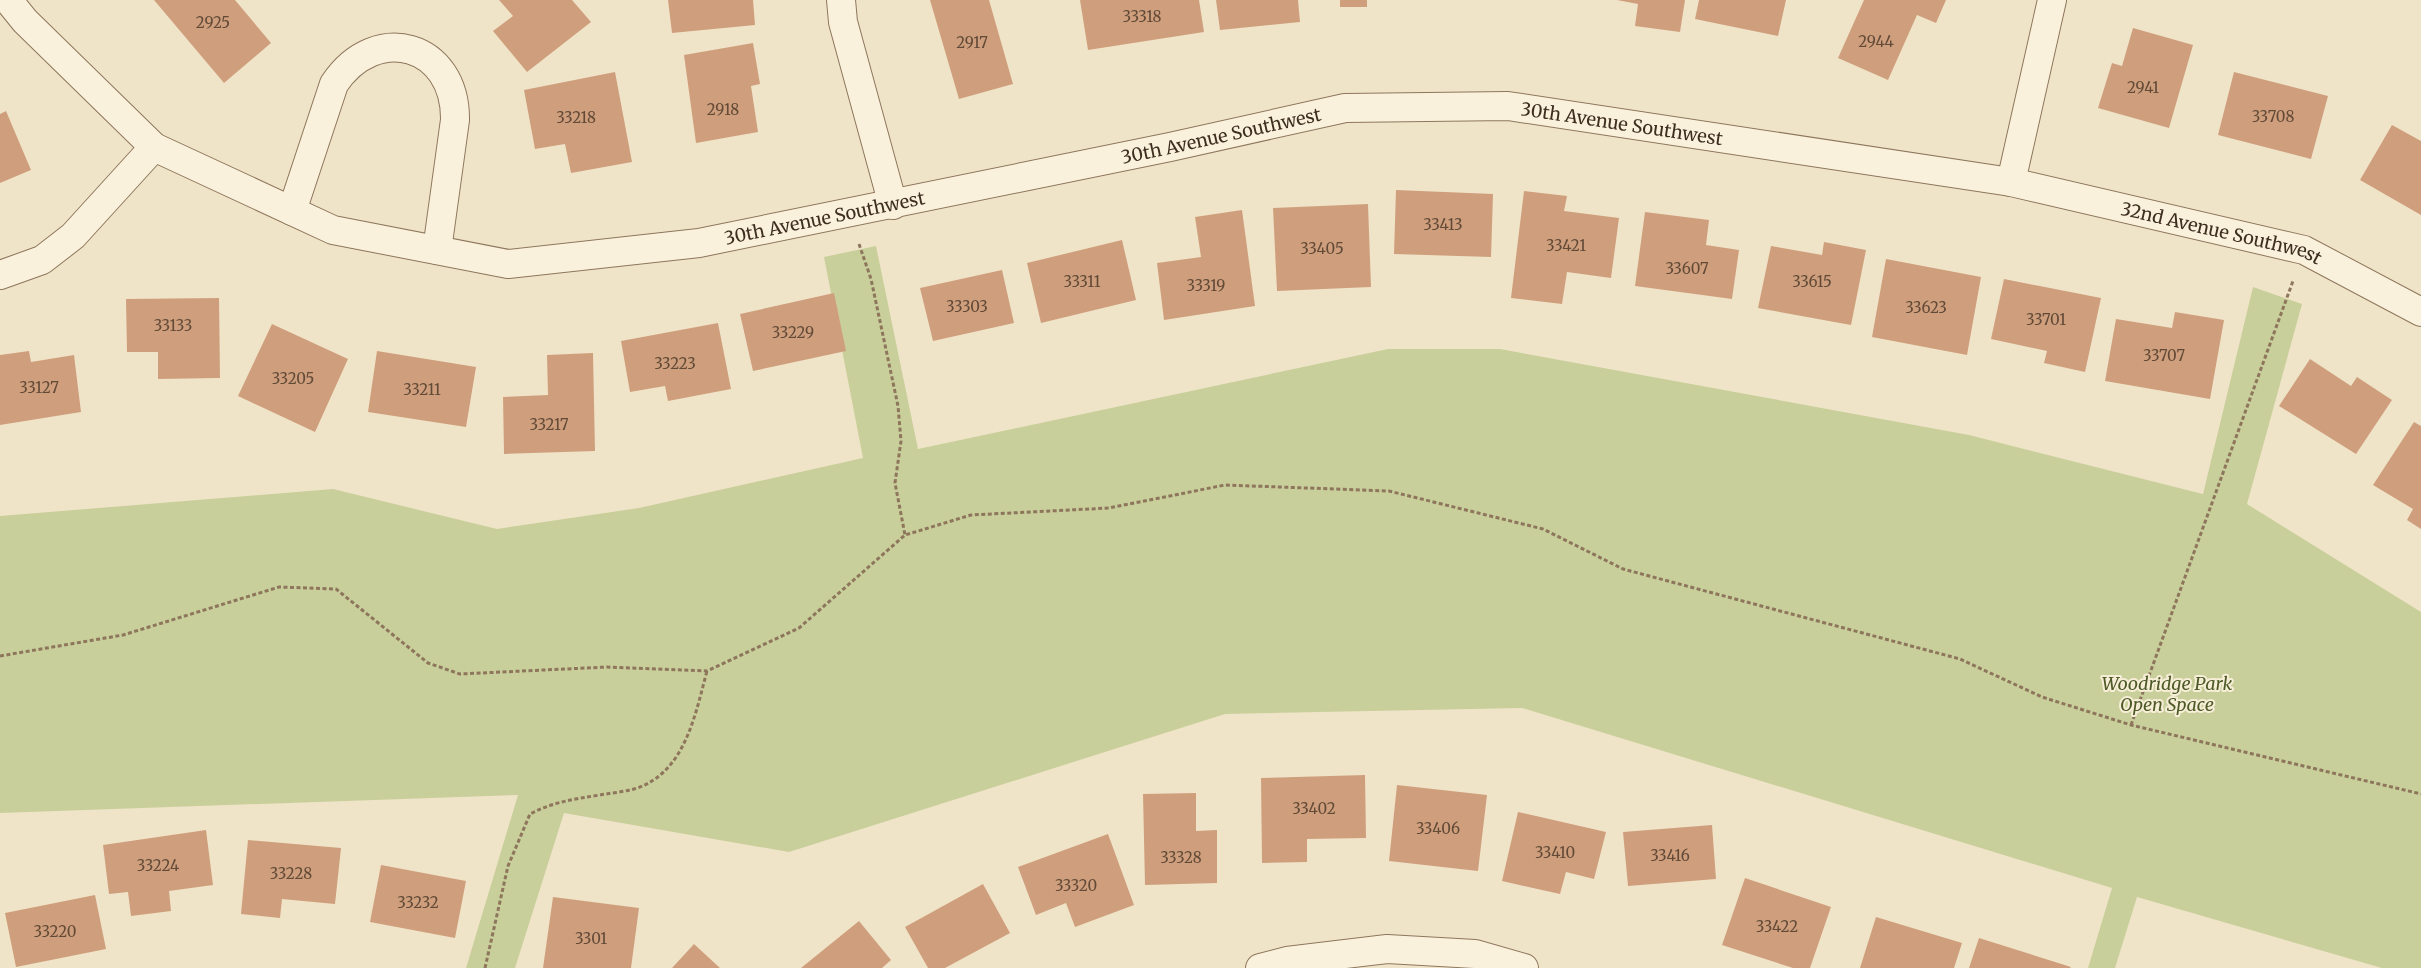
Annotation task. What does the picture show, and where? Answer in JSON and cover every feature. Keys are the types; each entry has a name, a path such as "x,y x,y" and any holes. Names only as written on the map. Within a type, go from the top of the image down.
{"street":[{"name":"30th Avenue Southwest","path":"8,0 25,21 154,147 333,230 508,264 699,243 893,205 1345,108 1508,106 2011,182"},
{"path":"841,0 842,22 893,205"},
{"path":"2011,182 2052,0"},
{"path":"292,211 334,84 344,69 358,57 375,50 392,47 410,50 426,57 440,70 450,84 455,102 437,250"},
{"path":"0,275 42,260 73,236 154,147"},
{"name":"32nd Avenue Southwest","path":"2011,182 2304,250 2421,312"},
{"path":"1260,968 1387,949 1475,954 1524,968"}],"path":[{"path":"849,214 871,279 898,406 901,441 895,483 905,535"},
{"path":"2131,725 2304,250"},
{"path":"0,656 123,635 280,587 336,589 428,663 460,674 607,667 707,671 799,628 905,535 971,515 1109,508 1225,485 1388,491 1543,529 1623,570 1960,659 2042,697 2131,725 2421,794"},
{"path":"484,968 508,866 530,814 550,804 634,789 651,782 673,764 690,730 707,671"}],"green space":[{"name":"Woodridge Park Open Space","path":"876,246 918,449 1388,349 1500,349 1969,435 2203,494 2253,287 2302,304 2247,504 2421,612 2421,968 2382,968 2137,897 2115,968 2088,968 2112,888 1522,708 1225,714 789,852 564,813 515,968 466,968 518,795 0,813 0,516 333,489 497,529 639,508 863,458 824,257"}],"building":[{"path":"154,0 235,0 271,43 224,83"},
{"path":"499,0 572,0 591,22 527,72 493,31 513,16"},
{"path":"668,0 753,0 755,25 672,33"},
{"path":"930,0 989,0 1013,84 959,99"},
{"path":"1080,0 1199,0 1204,32 1088,50"},
{"path":"1216,0 1298,0 1300,22 1220,30"},
{"path":"1340,0 1367,0 1367,7 1340,7"},
{"path":"1617,0 1685,0 1680,32 1635,26 1638,4"},
{"path":"1699,0 1786,0 1778,36 1695,19"},
{"path":"1864,0 1946,0 1936,23 1917,15 1888,80 1838,58"},
{"path":"2133,28 2193,45 2169,128 2098,108 2112,63 2122,66"},
{"path":"753,43 760,84 751,86 758,132 696,143 684,55"},
{"path":"615,72 632,162 571,173 565,144 535,149 524,90"},
{"path":"2234,72 2328,96 2311,159 2218,135"},
{"path":"6,111 31,170 0,183 0,114"},
{"path":"2392,125 2421,141 2421,215 2360,180"},
{"path":"1396,190 1493,194 1491,257 1394,254"},
{"path":"1524,191 1567,196 1564,211 1619,218 1611,278 1567,272 1562,304 1511,298"},
{"path":"1368,204 1371,287 1277,291 1273,208"},
{"path":"1242,210 1255,306 1164,320 1157,263 1201,257 1195,217"},
{"path":"1645,212 1709,220 1706,245 1739,250 1732,299 1635,286"},
{"path":"1122,240 1136,300 1041,323 1027,263"},
{"path":"1824,242 1866,250 1851,325 1758,308 1771,246 1822,255"},
{"path":"1886,259 1981,277 1967,355 1872,337"},
{"path":"1002,270 1014,323 933,341 920,288"},
{"path":"2004,279 2101,298 2085,372 2044,363 2047,351 1991,339"},
{"path":"834,293 846,351 753,371 740,314"},
{"path":"219,298 220,378 158,379 158,352 127,352 126,299"},
{"path":"2175,312 2224,320 2210,399 2105,381 2116,319 2172,328"},
{"path":"718,323 731,389 668,401 665,386 630,392 621,341"},
{"path":"272,324 348,359 315,432 238,396"},
{"path":"29,351 31,362 74,355 81,412 0,425 0,355"},
{"path":"377,351 476,367 466,427 368,412"},
{"path":"593,353 595,451 504,454 503,397 548,395 547,355"},
{"path":"2310,359 2351,386 2357,377 2392,400 2356,454 2279,406"},
{"path":"2414,422 2421,426 2421,529 2407,520 2413,509 2373,485"},
{"path":"1365,775 1366,838 1307,839 1307,862 1262,863 1261,778"},
{"path":"1397,785 1487,795 1478,871 1389,861"},
{"path":"1196,793 1196,831 1217,830 1217,883 1145,885 1143,794"},
{"path":"1518,812 1606,832 1594,879 1566,872 1560,894 1502,881"},
{"path":"1712,825 1716,879 1628,886 1623,832"},
{"path":"206,830 213,885 169,891 171,911 131,916 128,892 109,894 103,845"},
{"path":"1108,834 1134,905 1075,927 1066,903 1036,915 1018,867"},
{"path":"248,840 341,848 335,904 282,899 280,918 241,914"},
{"path":"381,865 466,881 455,938 370,922"},
{"path":"1745,878 1831,907 1810,968 1793,968 1722,945"},
{"path":"983,884 1010,933 945,968 928,968 905,927"},
{"path":"95,895 106,949 16,967 5,913"},
{"path":"553,897 639,908 631,968 543,968"},
{"path":"1876,917 1962,943 1954,968 1860,968"},
{"path":"859,921 891,960 882,968 801,968"},
{"path":"1979,938 2071,967 1969,968"},
{"path":"694,944 720,968 672,968"}]}
